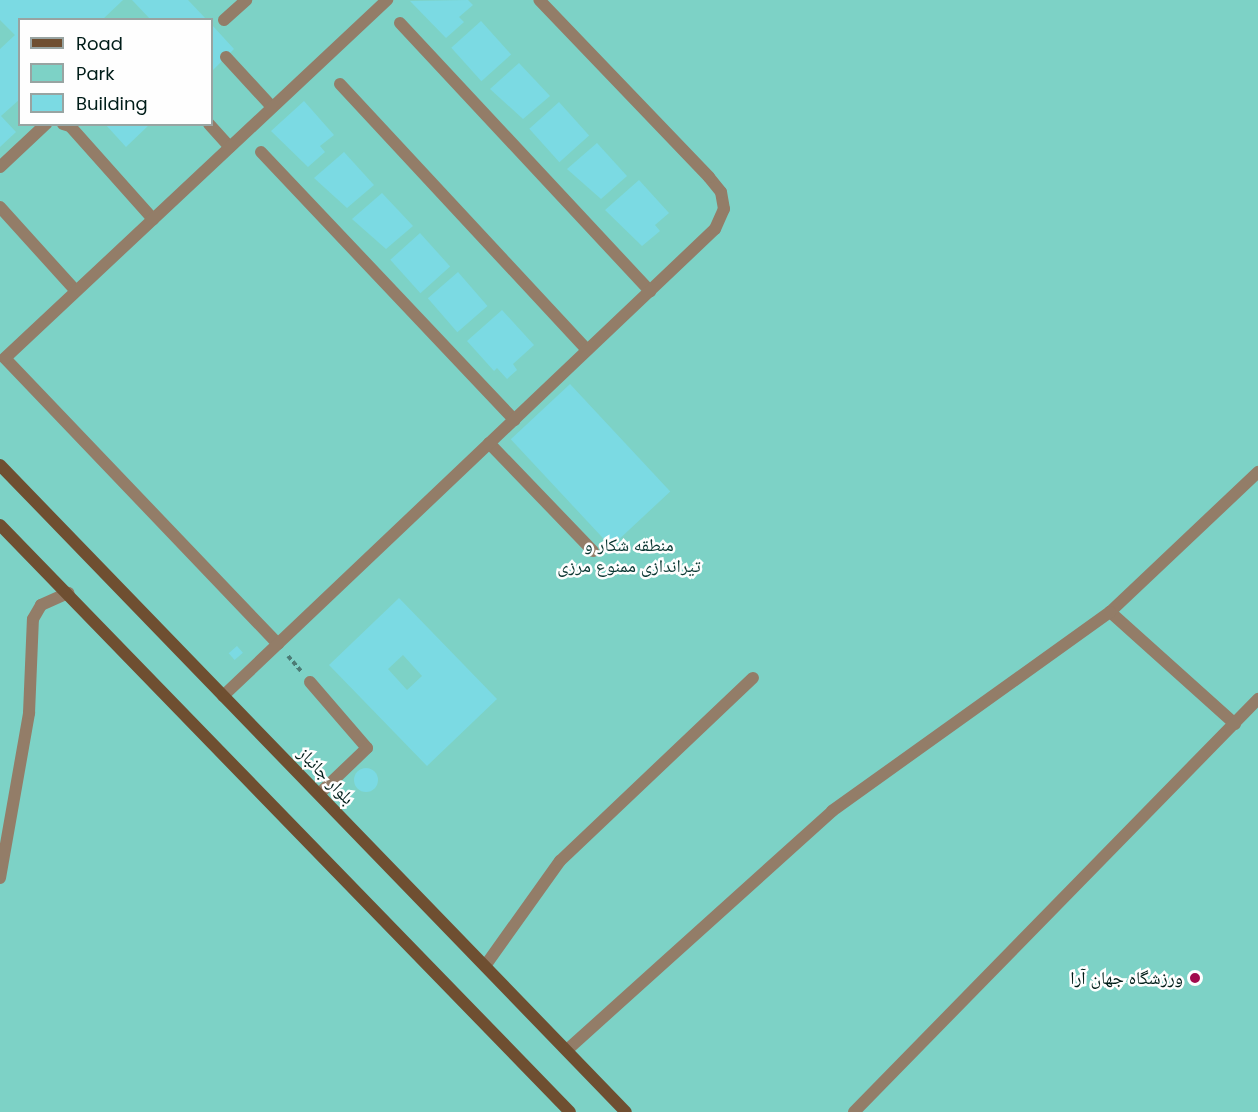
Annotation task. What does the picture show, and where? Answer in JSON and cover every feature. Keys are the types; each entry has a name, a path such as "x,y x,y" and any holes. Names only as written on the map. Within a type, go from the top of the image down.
{"main road":[{"name":"بلوار جانباز","path":"0,465 626,1112"},
{"path":"0,525 570,1112"}],"street":[{"path":"224,20 246,0"},
{"path":"223,696 715,229 724,209 721,192 539,0"},
{"path":"278,644 2,356 76,291 384,1"},
{"path":"400,23 650,291"},
{"path":"226,57 272,107"},
{"path":"340,84 587,350"},
{"path":"0,167 44,126"},
{"path":"70,126 153,219"},
{"path":"211,126 230,147"},
{"path":"261,152 514,420"},
{"path":"0,207 76,291"},
{"path":"489,443 593,551"},
{"path":"567,1050 832,811 1110,612 1258,472"},
{"path":"0,878 29,713 33,619 41,605 68,593"},
{"path":"1110,612 1235,724"},
{"path":"485,966 560,861 753,678"},
{"path":"310,681 367,748 319,794"},
{"path":"854,1112 1258,699"}],"path":[{"path":"278,644 310,681"}],"green space":[{"name":"منطقه شکار و تیراندازی ممنوع مرزی","path":"0,0 1258,0 1258,1112 0,1112"}],"building":[{"path":"0,0 123,0 104,18 18,18 18,101 1,116 16,132 0,147 0,49 15,35 0,20"},
{"path":"132,0 188,0 205,18 149,18"},
{"path":"468,0 473,5 459,17 464,22 446,38 410,1"},
{"path":"481,21 511,54 481,81 451,48"},
{"path":"213,26 234,49 213,70"},
{"path":"519,63 550,96 523,119 490,89"},
{"path":"304,101 334,135 320,146 325,152 308,167 271,131"},
{"path":"559,102 589,135 559,162 529,129"},
{"path":"107,126 148,126 126,147"},
{"path":"597,143 627,176 601,199 567,169"},
{"path":"344,152 374,185 347,208 314,178"},
{"path":"639,180 669,213 655,225 660,231 642,246 605,210"},
{"path":"382,193 413,226 386,249 352,219"},
{"path":"420,233 450,266 420,293 390,260"},
{"path":"458,272 488,306 457,332 428,298"},
{"path":"502,310 534,345 513,364 517,370 507,379 497,368 494,371 467,341"},
{"path":"570,384 670,492 611,547 511,439"},
{"path":"399,598 497,699 427,766 329,665","holes":["403,655 422,676 407,690 388,669"]},
{"path":"237,646 243,653 235,660 229,653"},
{"path":"366,768 374,772 378,780 374,788 366,792 358,788 354,780 358,772"}],"place":[{"name":"ورزشگاه جهان آرا","path":"1195,978"}]}
